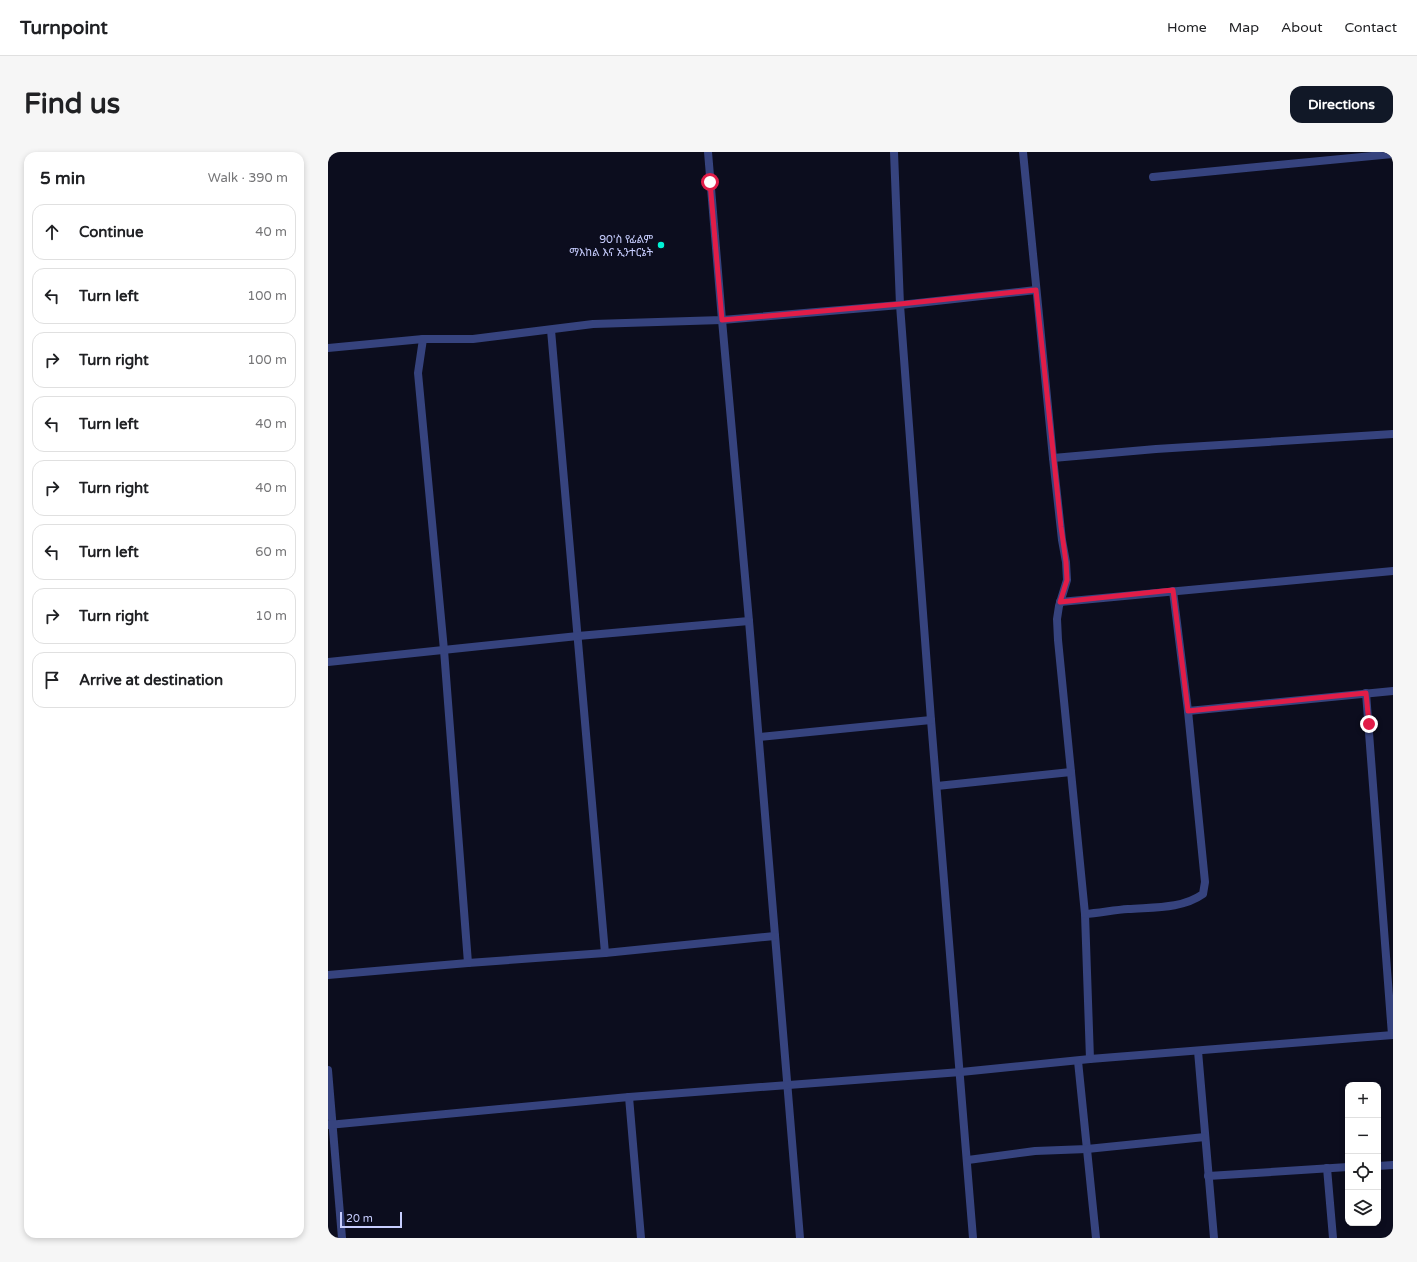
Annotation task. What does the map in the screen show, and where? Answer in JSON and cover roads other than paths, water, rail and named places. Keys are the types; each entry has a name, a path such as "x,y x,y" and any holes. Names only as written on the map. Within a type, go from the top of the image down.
{"street":[{"path":"708,152 759,737 800,1238"},
{"path":"894,152 900,304 936,786 974,1238"},
{"path":"1023,152 1053,458 1062,540 1066,562 1067,580 1057,618 1058,640 1085,914 1090,1059"},
{"path":"1152,177 1393,154"},
{"path":"328,348 423,339 473,339 593,324 722,320 1036,290"},
{"path":"551,330 605,953"},
{"path":"423,339 418,373 444,650 468,962"},
{"path":"1053,458 1156,448 1393,434"},
{"path":"1060,602 1173,590 1393,571"},
{"path":"1085,914 1176,905 1195,900 1203,894 1205,882 1188,711 1173,590"},
{"path":"328,662 578,636 749,621"},
{"path":"1188,711 1393,691"},
{"path":"330,1125 629,1097 961,1072 1090,1059 1393,1035 1366,693"},
{"path":"759,737 931,720"},
{"path":"936,786 1071,772"},
{"path":"328,975 468,962 605,953 775,936"},
{"path":"1198,1050 1214,1238"},
{"path":"1078,1061 1096,1238"},
{"path":"328,1070 330,1125 342,1238"},
{"path":"629,1097 641,1238"},
{"path":"968,1160 1035,1151 1087,1149 1205,1137"},
{"path":"1381,1166 1393,1165"},
{"path":"1208,1176 1345,1167"},
{"path":"1327,1168 1333,1238"}],"place":[{"name":"90'ስ የፊልም ማእከል እና ኢንተርኔት","path":"661,245"}]}
